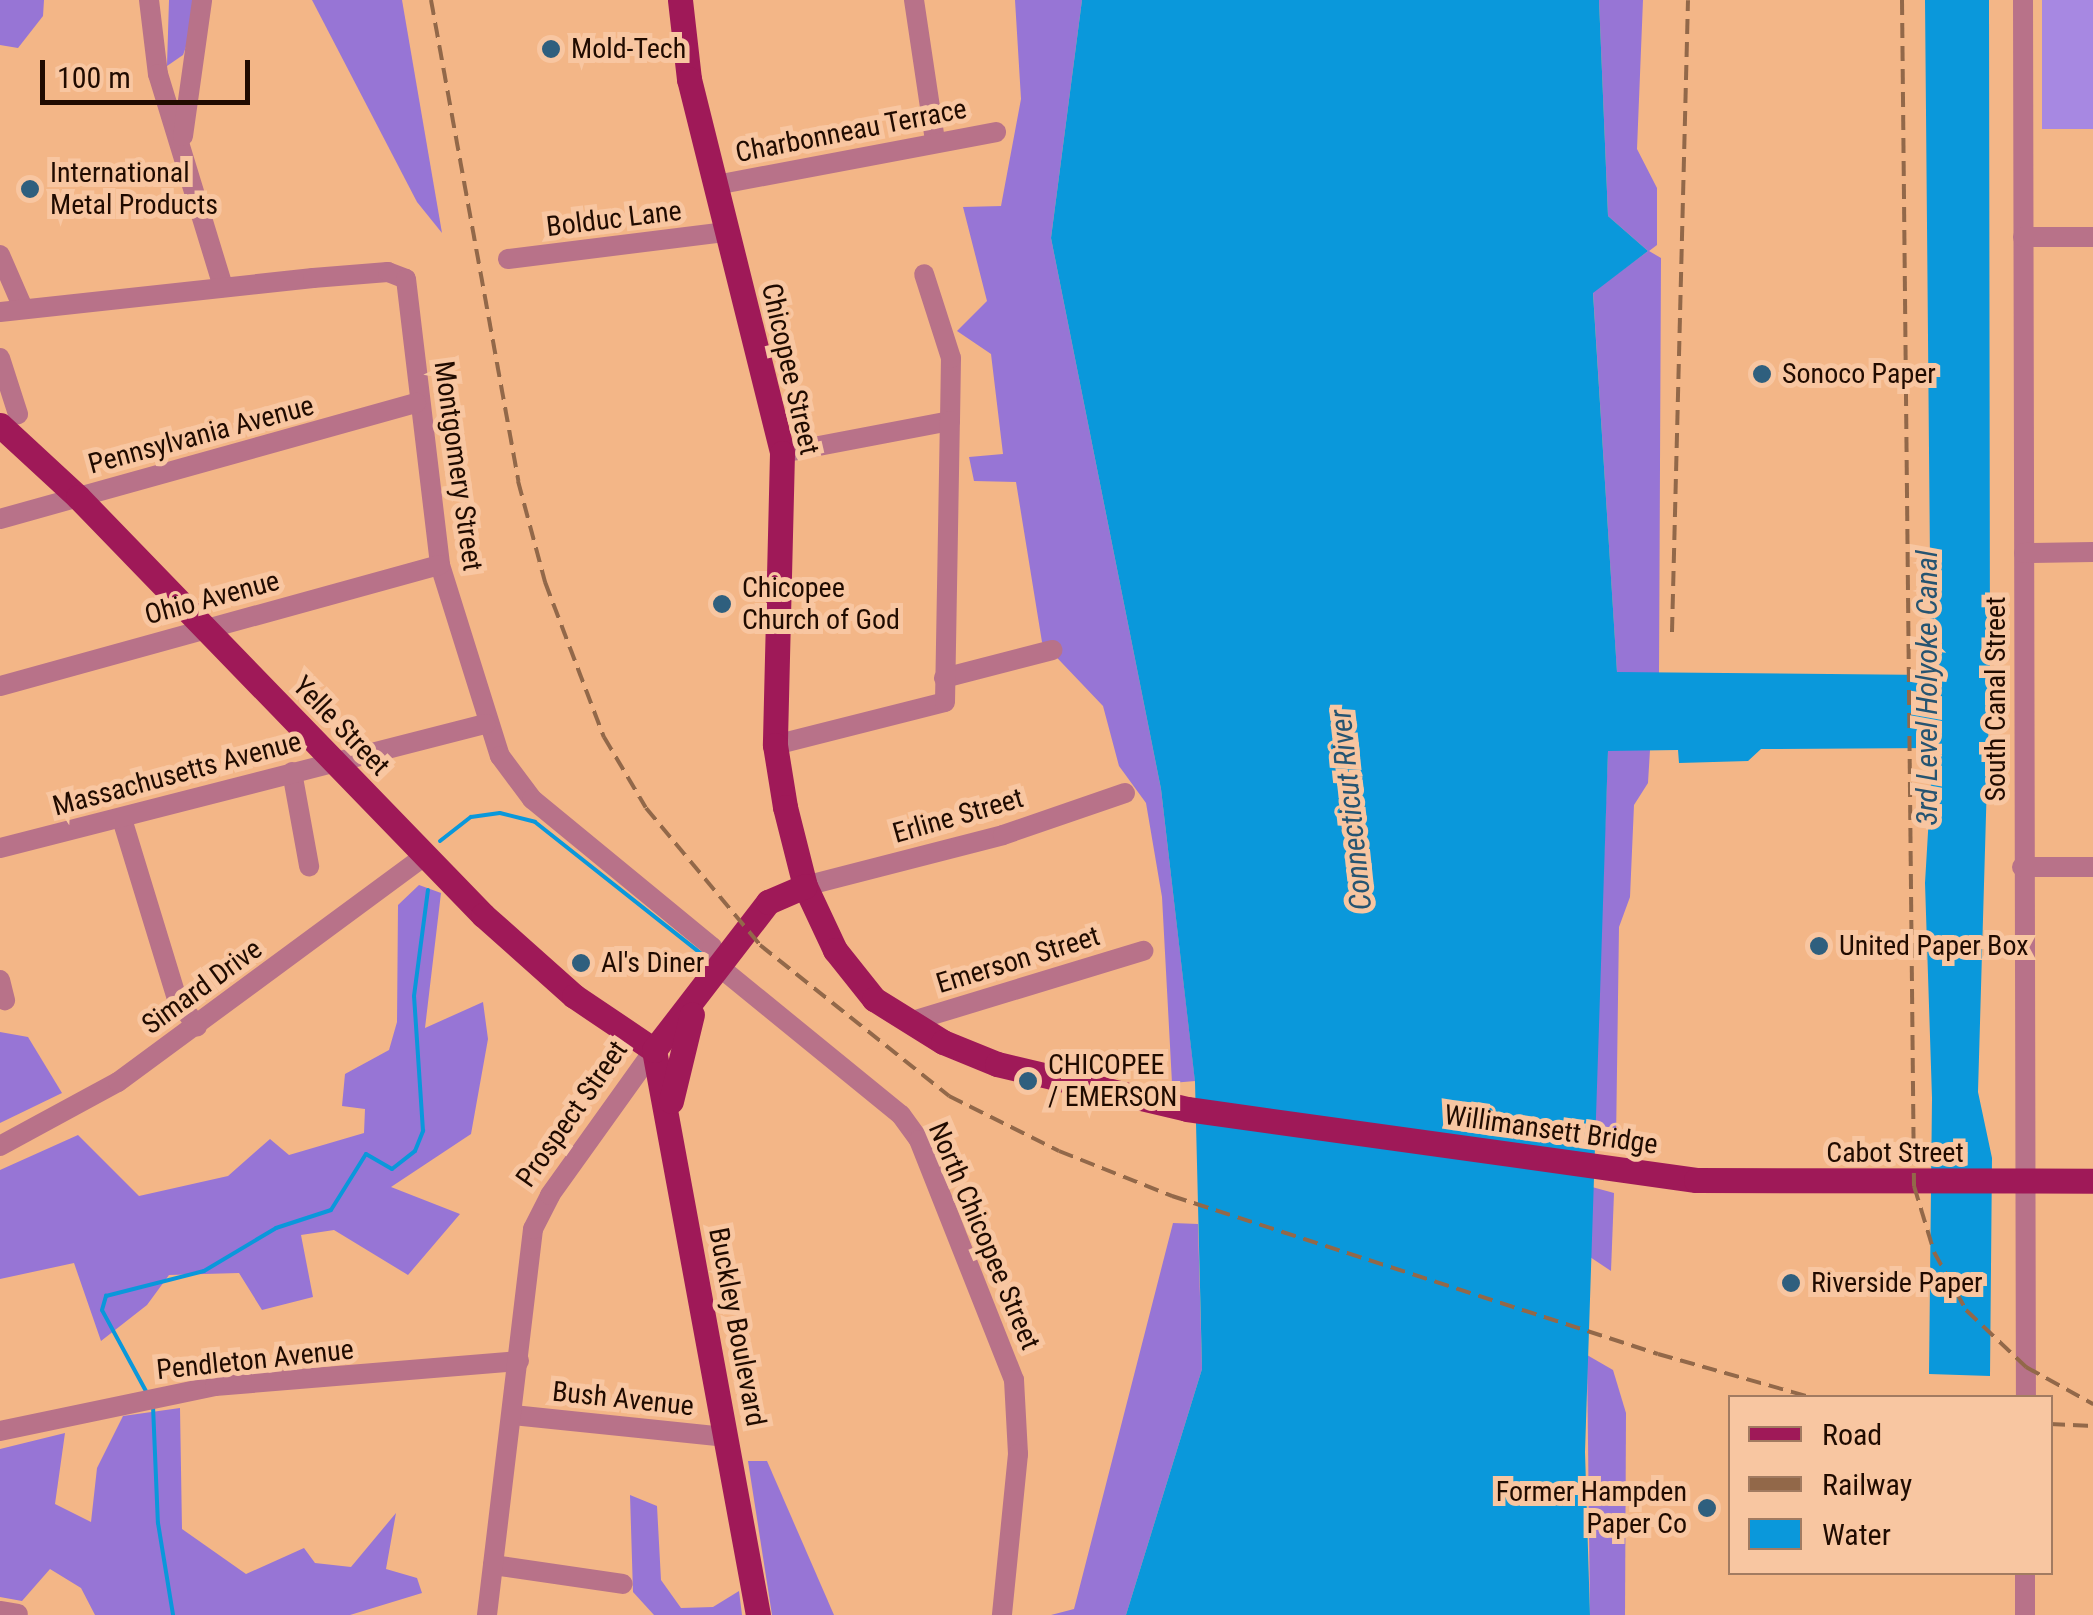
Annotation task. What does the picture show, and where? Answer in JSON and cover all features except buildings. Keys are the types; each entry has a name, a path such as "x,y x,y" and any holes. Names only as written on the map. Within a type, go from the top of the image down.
{"main road":[{"name":"Chicopee Street","path":"680,0 689,79 782,453 775,745 804,886 856,982 910,1022 997,1064 1187,1108"},
{"name":"Yelle Street","path":"9,419 78,497 424,856 561,986 654,1050"},
{"name":"Prospect Street","path":"654,1050 768,902 804,886"},
{"path":"668,1131 681,1043 711,974"},
{"name":"Buckley Boulevard","path":"654,1050 758,1615"},
{"name":"Willimansett Bridge","path":"1187,1108 1696,1180"},
{"name":"Cabot Street","path":"1696,1180 2093,1181"}],"street":[{"path":"150,0 158,74 223,287"},
{"path":"182,154 202,0"},
{"path":"914,0 935,140"},
{"name":"South Canal Street","path":"2023,0 2024,552 2018,1183 2026,1395"},
{"name":"Charbonneau Terrace","path":"716,185 935,140 996,132"},
{"name":"Bolduc Lane","path":"508,259 726,232"},
{"path":"2023,237 2093,237"},
{"path":"0,255 23,308"},
{"path":"775,745 945,702 950,358 924,274"},
{"name":"Montgomery Street","path":"0,312 223,287 399,275 410,289 416,403 440,565 485,724 532,799 712,947 711,974"},
{"path":"0,358 9,419"},
{"name":"Pennsylvania Avenue","path":"0,518 416,403"},
{"path":"782,453 950,421"},
{"path":"2024,552 2093,552"},
{"name":"Ohio Avenue","path":"0,686 440,565"},
{"path":"944,678 1052,650"},
{"name":"Massachusetts Avenue","path":"0,848 485,724"},
{"path":"292,772 309,866"},
{"name":"Erline Street","path":"804,886 1003,835 1125,793"},
{"path":"122,819 177,999 197,1026"},
{"name":"Simard Drive","path":"0,1146 118,1082 424,856"},
{"path":"2022,867 2093,867"},
{"name":"Emerson Street","path":"910,1022 1143,951"},
{"name":"North Chicopee Street","path":"711,974 902,1115 919,1140 1014,1380 1018,1454 1002,1615"},
{"name":"Prospect Street","path":"488,1615 538,1213 654,1050"},
{"name":"Pendleton Avenue","path":"0,1431 154,1397 519,1361"},
{"name":"Bush Avenue","path":"512,1415 727,1437"},
{"path":"493,1565 623,1584"},
{"path":"2025,1575 2025,1615"},
{"path":"0,1611 18,1614"}],"shaded area":[{"path":"0,0 44,0 43,16 18,48 0,45"},
{"path":"169,0 203,0 183,55 167,66"},
{"path":"312,0 402,0 442,233 417,202"},
{"path":"1015,0 1082,0 1051,238 1161,789 1195,1081 1172,1083 1162,897 1146,803 1119,766 1103,706 1042,642 1016,482 974,481 969,457 1003,454 991,354 957,331 987,301 963,207 1001,206 1021,99"},
{"path":"1599,0 1643,0 1637,149 1657,188 1657,245 1649,251 1661,258 1659,673 1617,673 1593,292 1648,251 1608,216"},
{"path":"2042,0 2093,0 2093,129 2042,129"},
{"path":"1608,750 1650,750 1648,783 1634,805 1630,897 1619,927 1616,1142 1593,1145"},
{"path":"419,885 441,893 425,1028 483,1002 488,1039 471,1134 391,1187 460,1214 408,1275 334,1230 301,1235 313,1297 262,1310 239,1273 169,1275 147,1305 101,1341 74,1263 0,1279 0,1170 78,1135 139,1196 228,1176 270,1139 289,1155 364,1133 365,1109 342,1106 345,1074 389,1050 397,1022 398,905"},
{"path":"0,1032 28,1037 62,1093 0,1123"},
{"path":"1592,1187 1614,1193 1611,1271 1590,1257"},
{"path":"1173,1223 1198,1224 1202,1369 1126,1615 1051,1615 1074,1609"},
{"path":"1587,1355 1613,1370 1626,1413 1625,1615 1590,1615"},
{"path":"180,1408 182,1529 246,1574 304,1548 315,1563 351,1567 396,1513 386,1569 417,1578 422,1593 350,1615 95,1615 81,1588 50,1569 22,1601 0,1597 0,1449 65,1433 55,1504 91,1522 97,1468 123,1416"},
{"path":"748,1461 767,1461 834,1615 772,1615"},
{"path":"630,1495 657,1506 661,1580 681,1608 713,1607 739,1591 742,1615 654,1615 633,1592"}],"water":[{"path":"1082,0 1599,0 1608,216 1648,251 1593,293 1617,672 1931,675 1925,0 1989,0 1990,677 1978,1092 1992,1158 1990,1376 1929,1374 1932,1098 1925,883 1933,748 1761,749 1748,761 1679,763 1678,750 1608,751 1585,1452 1590,1615 1126,1615 1202,1369 1195,1082 1161,789 1051,238"}],"waterway":[{"path":"440,841 471,817 500,813 535,822 703,955"},
{"path":"147,1393 102,1310 106,1296 204,1271 276,1228 331,1210 366,1154 392,1169 415,1151 423,1131 414,996 428,890"},
{"path":"153,1406 158,1523 173,1615"}],"railway":[{"path":"431,0 518,481 545,582 604,737 646,808 760,945 949,1096 1059,1151 1172,1196 1658,1354 1803,1395"},
{"path":"1672,632 1688,0"},
{"path":"1902,0 1914,1186 1934,1252 1966,1310 2026,1367 2093,1404"},
{"path":"2053,1424 2093,1426"}],"place":[{"name":"Mold-Tech","path":"551,49"},
{"name":"International Metal Products","path":"30,189"},
{"name":"Sonoco Paper","path":"1762,374"},
{"name":"Chicopee Church of God","path":"722,604"},
{"name":"United Paper Box","path":"1819,946"},
{"name":"Al's Diner","path":"581,963"},
{"name":"CHICOPEE / EMERSON","path":"1028,1081"},
{"name":"Riverside Paper","path":"1791,1283"},
{"name":"Former Hampden Paper Co","path":"1707,1508"}],"water label":[{"name":"3rd Level Holyoke Canal","path":"1927,688"},
{"name":"Connecticut River","path":"1351,810"}]}
